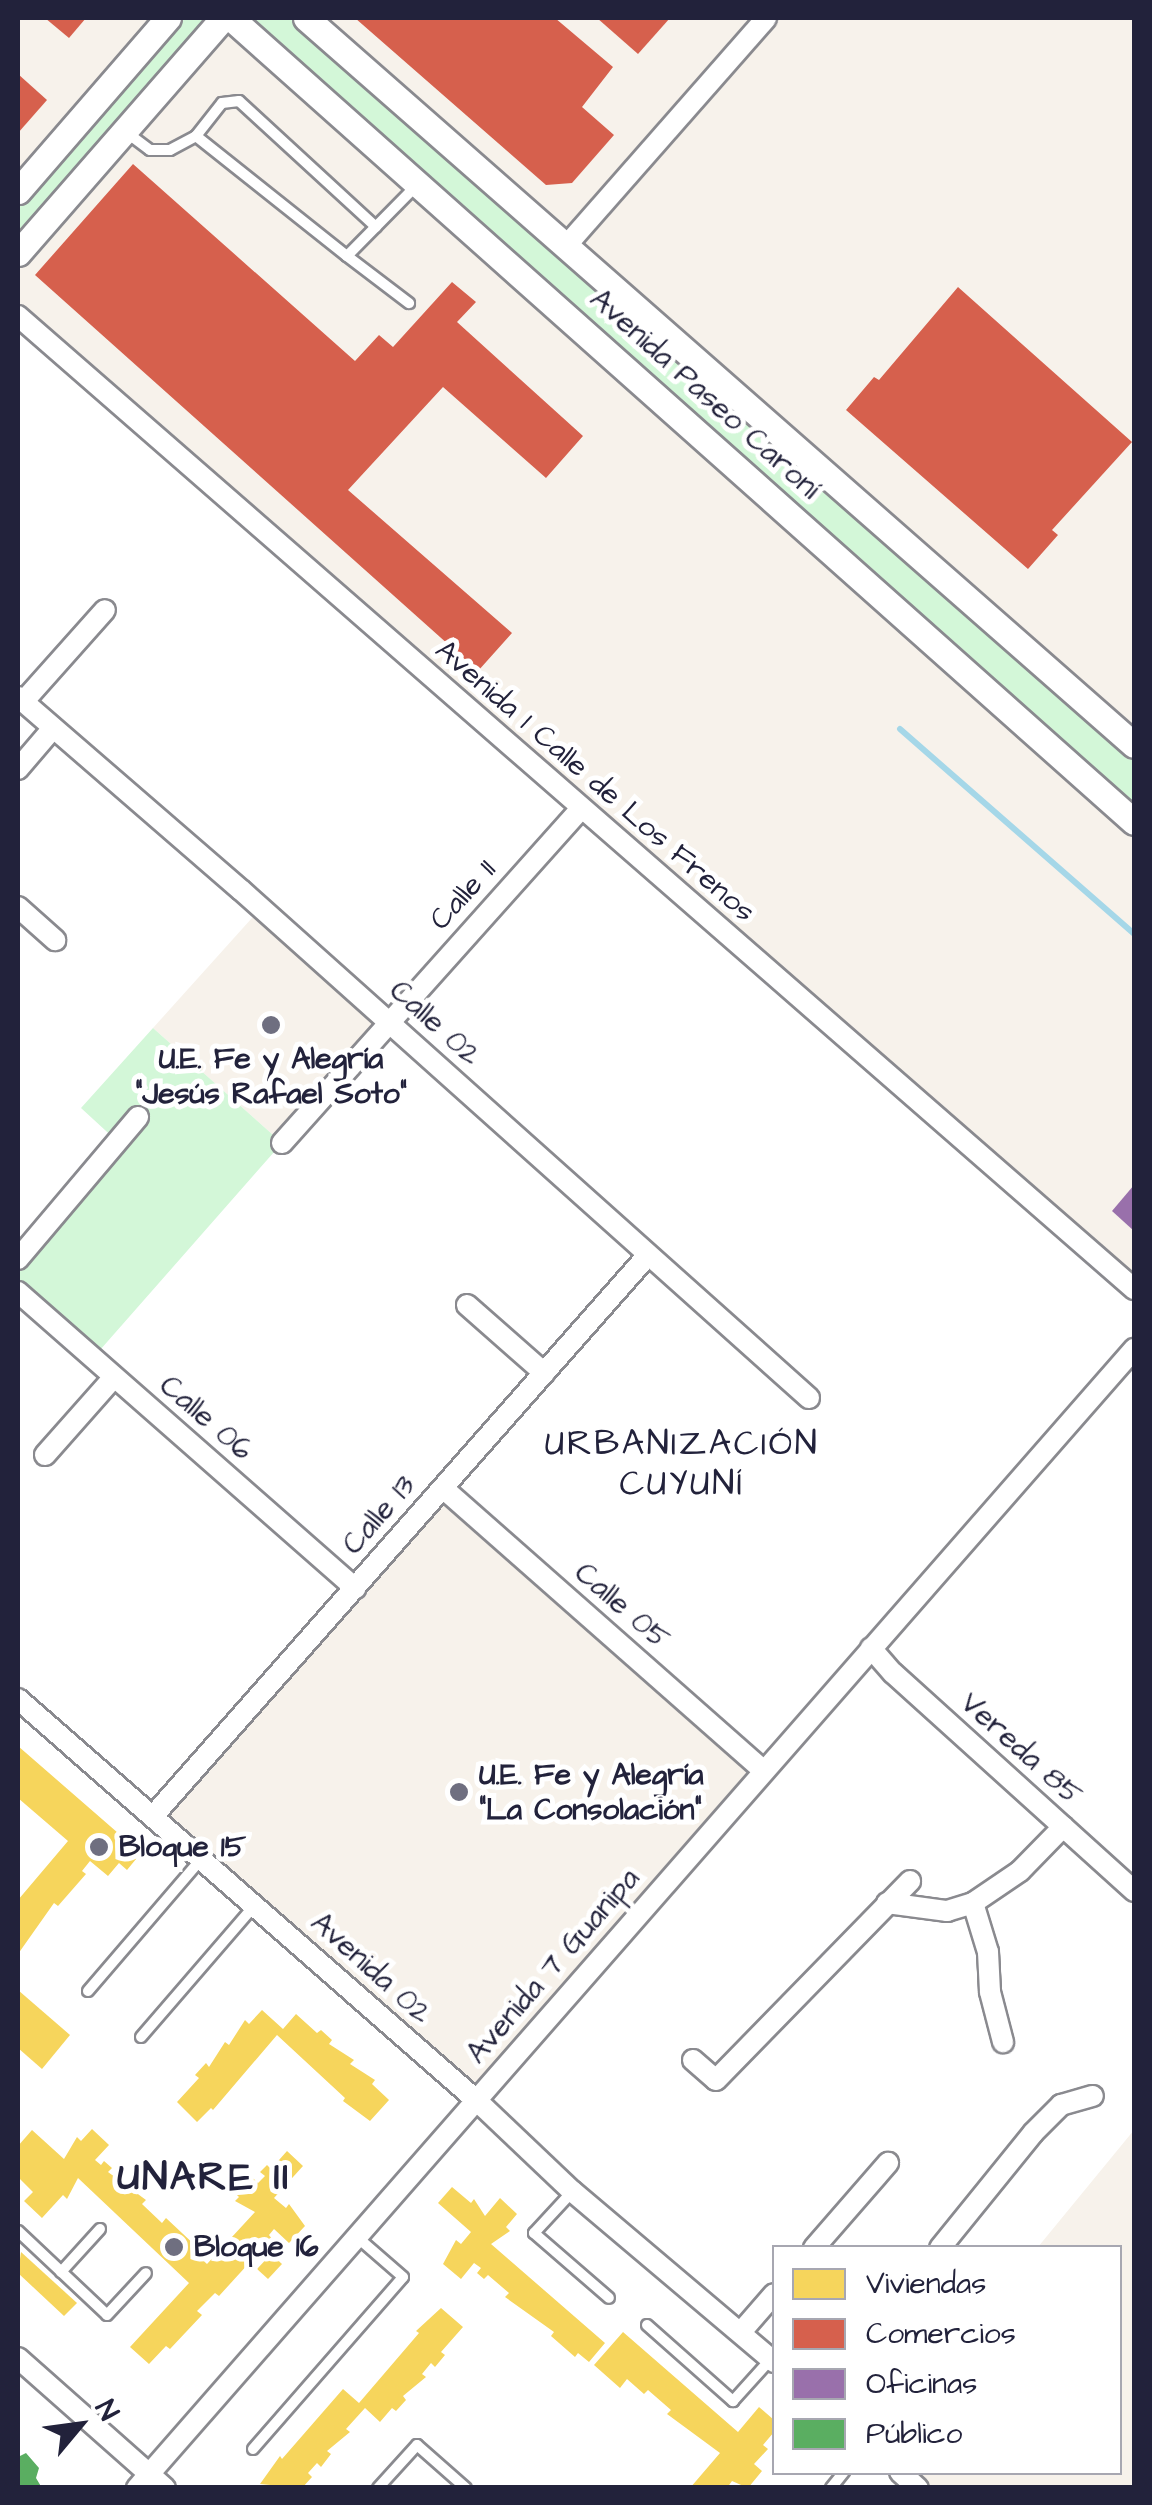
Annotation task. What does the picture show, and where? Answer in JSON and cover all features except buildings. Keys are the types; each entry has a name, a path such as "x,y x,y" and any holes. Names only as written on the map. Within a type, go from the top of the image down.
{"street":[{"path":"18,190 168,18"},
{"path":"18,253 223,18"},
{"name":"Avenida Paseo Caroní","path":"231,18 1134,822"},
{"name":"Avenida Paseo Caroní","path":"306,18 1134,745"},
{"path":"566,246 766,18"},
{"name":"Avenida 1 Calle de Los Frenos","path":"18,316 1134,1289"},
{"path":"20,700 105,610"},
{"name":"Calle 02","path":"20,700 390,1023 809,1398"},
{"path":"18,768 53,728"},
{"name":"Calle 11","path":"282,1143 581,808"},
{"path":"18,907 55,940"},
{"path":"18,1259 138,1117"},
{"name":"Calle 13","path":"154,1815 648,1255"},
{"name":"Calle 06","path":"18,1292 355,1588"},
{"path":"467,1305 544,1373"},
{"name":"Avenida 7 Guanipa","path":"150,2483 762,1769 1134,1349"},
{"path":"46,1455 114,1376"},
{"name":"Calle 05","path":"443,1488 762,1769"},
{"name":"Vereda 85","path":"871,1648 892,1673 1134,1892"},
{"name":"Avenida 02","path":"18,1699 476,2100 572,2191 772,2359"},
{"path":"887,1903 947,1911 973,1903 1020,1871 1063,1827"},
{"path":"693,2060 716,2080 910,1880"},
{"path":"973,1903 988,1952 990,1992 1003,2042"},
{"path":"942,2245 1033,2133 1061,2105 1093,2096"},
{"path":"817,2245 888,2163"},
{"path":"741,2332 772,2296"},
{"path":"18,2358 150,2483"}],"lane":[{"path":"124,130 150,150 170,150 196,136 222,103 239,102 376,227"},
{"path":"196,136 408,303"},
{"path":"347,256 419,183"},
{"path":"88,1990 202,1858"},
{"path":"141,2037 255,1904"},
{"path":"572,2191 534,2232 609,2298"},
{"path":"61,2272 100,2229"},
{"path":"18,2231 107,2315 146,2273"},
{"path":"254,2449 403,2277 357,2237"},
{"path":"647,2325 734,2401 772,2361"},
{"path":"378,2488 417,2445 466,2488"}],"shaded area":[{"path":"18,18 231,18 1134,822 1134,1289 18,316"},
{"path":"306,18 1134,18 1134,745"},
{"name":"U.E. Fe y Alegría \"Jesús Rafael Soto\"","path":"261,908 389,1023 282,1143 153,1028"},
{"name":"U.E. Fe y Alegría \"La Consolación\"","path":"443,1488 762,1769 476,2100 154,1815"},
{"path":"1134,2130 1134,2487 918,2487 903,2475 1122,2475 1122,2245 1040,2245"}],"green space":[{"path":"168,18 223,18 18,253 18,191"},
{"path":"231,18 306,18 1134,745 1134,822"},
{"path":"153,1028 282,1143 93,1358 18,1292 18,1259 118,1142 81,1108"}],"waterway":[{"path":"900,729 1134,934"}],"place":[{"name":"U.E. Fe y Alegría \"Jesús Rafael Soto\"","path":"271,1025"},
{"name":"U.E. Fe y Alegría \"La Consolación\"","path":"459,1792"},
{"name":"Bloque 15","path":"99,1847"},
{"name":"Bloque 16","path":"174,2247"}],"district":[{"name":"URBANIZACIÓN CUYUNÍ","path":"682,1464"},
{"name":"UNARE II","path":"204,2178"}]}
